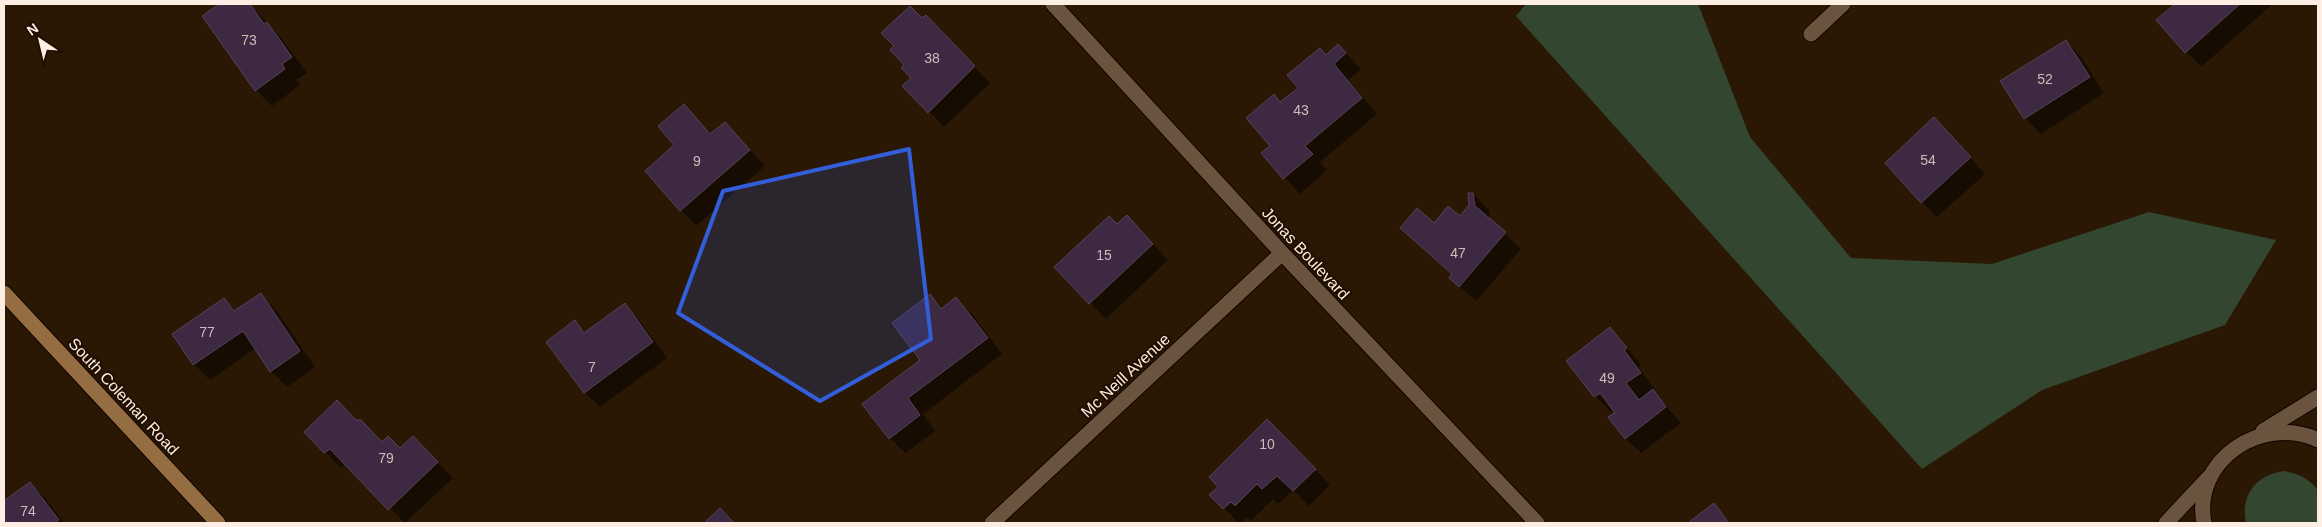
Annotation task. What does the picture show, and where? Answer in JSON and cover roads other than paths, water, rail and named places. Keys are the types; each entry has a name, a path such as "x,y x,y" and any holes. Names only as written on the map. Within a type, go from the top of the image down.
{"street":[{"name":"Jonas Boulevard","path":"1053,4 1282,254 1537,523"},
{"path":"1811,34 1843,4"},
{"name":"Mc Neill Avenue","path":"992,523 1282,254"},
{"name":"South Coleman Road","path":"4,293 218,523"},
{"path":"2166,523 2228,454 2318,397"},
{"path":"2251,438 2277,431 2304,434 2318,440"},
{"path":"2204,523 2205,494 2216,468"}]}
